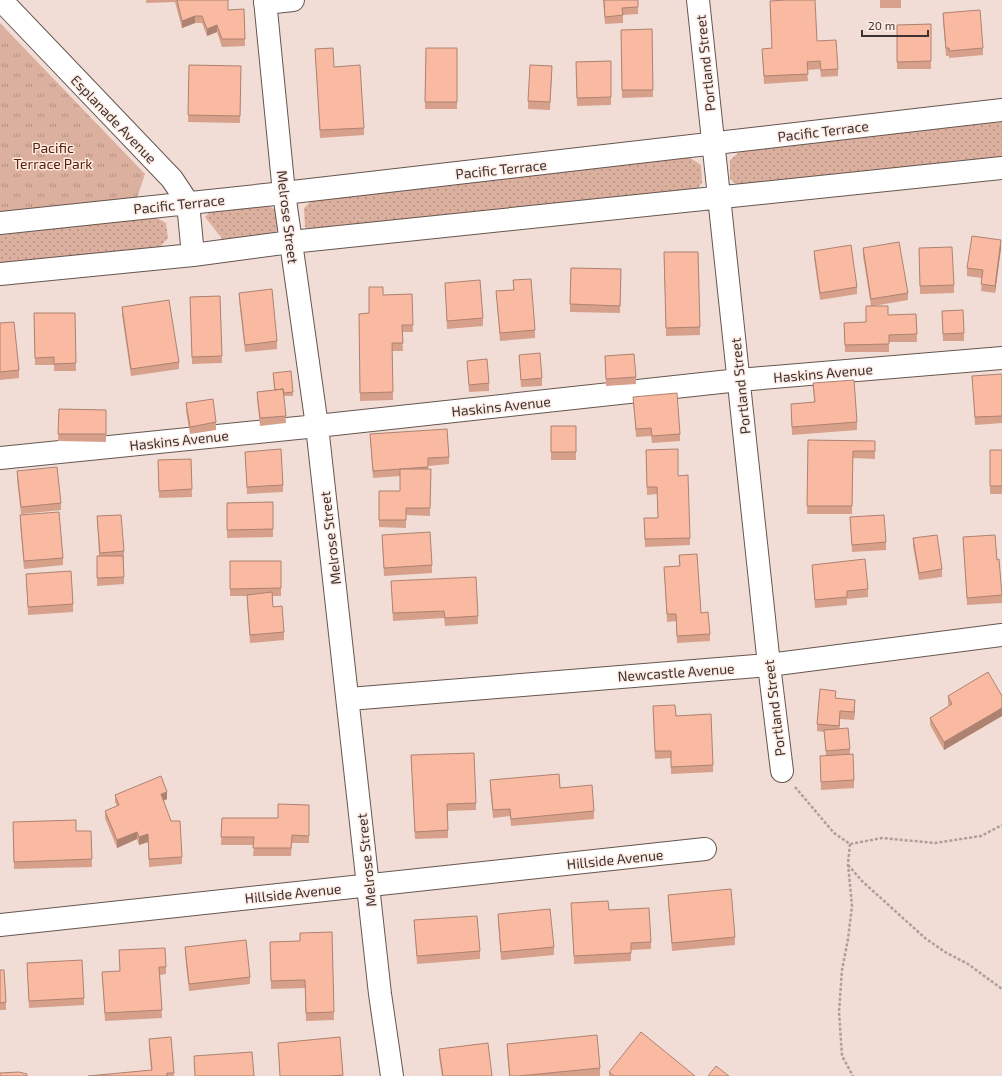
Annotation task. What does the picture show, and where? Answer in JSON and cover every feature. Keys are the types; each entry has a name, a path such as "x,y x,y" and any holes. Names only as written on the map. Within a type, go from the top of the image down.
{"street":[{"name":"Esplanade Avenue","path":"1,0 172,180 188,203 193,255"},
{"path":"265,2 293,0"},
{"name":"Portland Street","path":"698,0 715,144 769,665 782,771"},
{"name":"Melrose Street","path":"265,2 284,193 317,426 349,699 380,994 392,1076"},
{"name":"Pacific Terrace","path":"0,223 284,193 1002,110"},
{"path":"0,274 193,255 291,242 1002,168"},
{"name":"Haskins Avenue","path":"0,458 317,426 739,380 1002,358"},
{"name":"Newcastle Avenue","path":"349,699 769,665 1002,635"},
{"name":"Hillside Avenue","path":"0,925 705,850"}],"path":[{"path":"782,771 834,833 850,844 882,838 935,843 981,836 1002,825"},
{"path":"850,844 848,864 852,906 842,970 840,1012 842,1056 853,1076"},
{"path":"848,864 862,881 925,938 945,952 968,964 1002,989"}],"green space":[{"name":"Pacific Terrace Park","path":"0,23 145,174 137,198 0,216"},
{"path":"1002,122 1002,160 741,188 730,179 730,160 742,150"},
{"path":"689,157 701,165 702,183 693,194 320,234 305,227 304,208 316,196"},
{"path":"264,203 277,211 278,228 272,239 224,241 205,217 215,206"},
{"path":"155,217 166,223 168,238 159,248 0,267 0,235"}],"building":[{"path":"177,0 228,0 228,10 244,9 245,39 222,39 217,25 207,29 202,16 195,16 182,21"},
{"path":"604,0 638,0 638,7 622,8 623,15 605,17"},
{"path":"815,0 817,41 836,40 838,69 821,70 820,61 807,62 808,74 764,76 762,49 772,48 770,1"},
{"path":"980,10 983,48 949,51 949,48 946,48 943,13"},
{"path":"931,24 931,61 897,62 897,25"},
{"path":"652,29 653,90 622,90 621,30"},
{"path":"333,48 334,67 360,65 364,128 320,130 315,49"},
{"path":"426,48 457,48 457,102 425,102"},
{"path":"611,61 611,97 577,98 576,62"},
{"path":"189,65 241,66 240,116 188,115"},
{"path":"530,65 552,66 550,102 528,101"},
{"path":"972,236 1001,240 995,286 981,284 983,270 967,268"},
{"path":"899,242 908,293 871,299 863,248"},
{"path":"851,245 857,287 820,293 814,251"},
{"path":"952,247 954,285 920,286 919,248"},
{"path":"664,252 698,252 700,327 666,328"},
{"path":"571,268 621,269 620,306 570,304"},
{"path":"531,279 535,330 500,333 496,291 514,290 513,280"},
{"path":"480,280 483,318 447,321 445,283"},
{"path":"369,287 383,287 383,295 412,294 413,325 402,325 403,343 392,343 393,392 360,393 359,314 369,313"},
{"path":"272,289 277,341 245,345 239,293"},
{"path":"220,296 222,356 192,357 190,297"},
{"path":"169,300 179,362 131,369 122,307"},
{"path":"866,306 888,306 888,315 916,314 917,334 889,335 889,344 845,345 844,323 866,322"},
{"path":"963,310 964,333 943,334 942,311"},
{"path":"34,313 75,313 76,363 54,364 54,357 35,358"},
{"path":"14,322 19,370 0,372 0,323"},
{"path":"540,353 542,378 521,380 519,355"},
{"path":"634,354 636,377 606,379 605,356"},
{"path":"487,359 489,383 469,385 467,361"},
{"path":"291,371 293,392 284,393 283,389 275,390 273,373"},
{"path":"1002,374 1002,416 975,417 972,376"},
{"path":"854,380 857,422 792,427 791,404 815,402 813,383"},
{"path":"283,389 286,416 260,418 257,392"},
{"path":"677,393 680,434 652,436 651,428 636,429 633,397"},
{"path":"213,399 216,422 190,427 186,403"},
{"path":"59,409 106,410 106,434 58,434"},
{"path":"551,426 576,426 576,452 551,452"},
{"path":"447,429 449,457 428,458 428,467 373,471 370,434"},
{"path":"808,440 875,441 875,451 853,451 852,506 807,506"},
{"path":"281,449 283,485 247,487 245,452"},
{"path":"678,449 678,476 688,475 690,538 645,539 644,518 658,518 657,487 647,487 646,450"},
{"path":"990,450 1002,450 1002,486 990,486"},
{"path":"191,459 192,489 159,491 158,460"},
{"path":"57,467 61,503 21,507 17,471"},
{"path":"400,469 431,469 430,508 406,508 406,520 379,520 379,491 400,491"},
{"path":"273,502 273,529 227,530 227,503"},
{"path":"59,512 63,558 24,561 20,515"},
{"path":"121,515 124,551 100,553 97,516"},
{"path":"884,515 886,542 852,545 850,517"},
{"path":"430,532 432,565 384,568 382,535"},
{"path":"937,535 942,569 919,573 913,538"},
{"path":"995,535 1002,595 967,598 963,537"},
{"path":"697,554 701,613 708,612 710,634 677,636 676,614 667,614 664,567 680,566 679,555"},
{"path":"97,556 123,556 124,577 97,578"},
{"path":"865,559 868,589 847,591 847,597 815,600 812,565"},
{"path":"230,561 281,561 281,588 230,589"},
{"path":"71,571 73,604 28,607 26,574"},
{"path":"476,577 478,616 445,618 444,611 393,613 391,581"},
{"path":"272,592 273,607 282,606 284,632 250,635 247,595"},
{"path":"988,672 1002,696 1002,708 944,742 930,718 952,704 948,696"},
{"path":"820,689 836,691 835,698 855,700 854,712 840,711 839,726 817,724"},
{"path":"675,705 676,716 711,714 713,765 671,767 671,751 655,751 653,706"},
{"path":"848,728 850,749 826,751 824,730"},
{"path":"474,753 476,803 447,804 448,830 415,832 411,755"},
{"path":"853,754 854,780 821,782 820,756"},
{"path":"559,774 560,788 592,785 594,811 511,819 510,809 493,810 490,780"},
{"path":"161,776 167,792 161,794 171,821 180,821 182,857 149,859 148,834 139,837 137,832 117,840 105,811 119,805 115,795"},
{"path":"278,804 309,805 309,836 292,835 291,848 253,848 254,837 221,837 222,818 278,818"},
{"path":"76,820 76,831 91,831 92,859 14,862 13,822"},
{"path":"731,889 735,937 672,943 668,895"},
{"path":"608,901 609,910 649,908 651,942 631,943 631,953 574,956 571,903"},
{"path":"550,909 554,947 501,952 498,914"},
{"path":"477,916 480,951 417,956 414,920"},
{"path":"332,932 334,1012 306,1013 305,980 271,981 270,942 300,941 300,933"},
{"path":"246,940 250,977 189,984 185,947"},
{"path":"165,948 166,967 159,967 162,1010 105,1013 102,972 120,971 119,950"},
{"path":"82,960 84,998 29,1001 27,963"},
{"path":"0,970 4,970 6,1002 0,1003"},
{"path":"641,1032 695,1076 614,1076 609,1072"},
{"path":"597,1035 600,1068 510,1076 507,1044"},
{"path":"171,1037 174,1073 167,1073 167,1076 88,1076 152,1070 149,1039"},
{"path":"340,1037 343,1075 280,1076 278,1043"},
{"path":"488,1043 492,1076 443,1076 439,1049"},
{"path":"252,1052 254,1076 195,1076 194,1056"},
{"path":"716,1066 729,1076 708,1076"},
{"path":"19,1072 27,1074 27,1076 0,1076 0,1073"}]}
